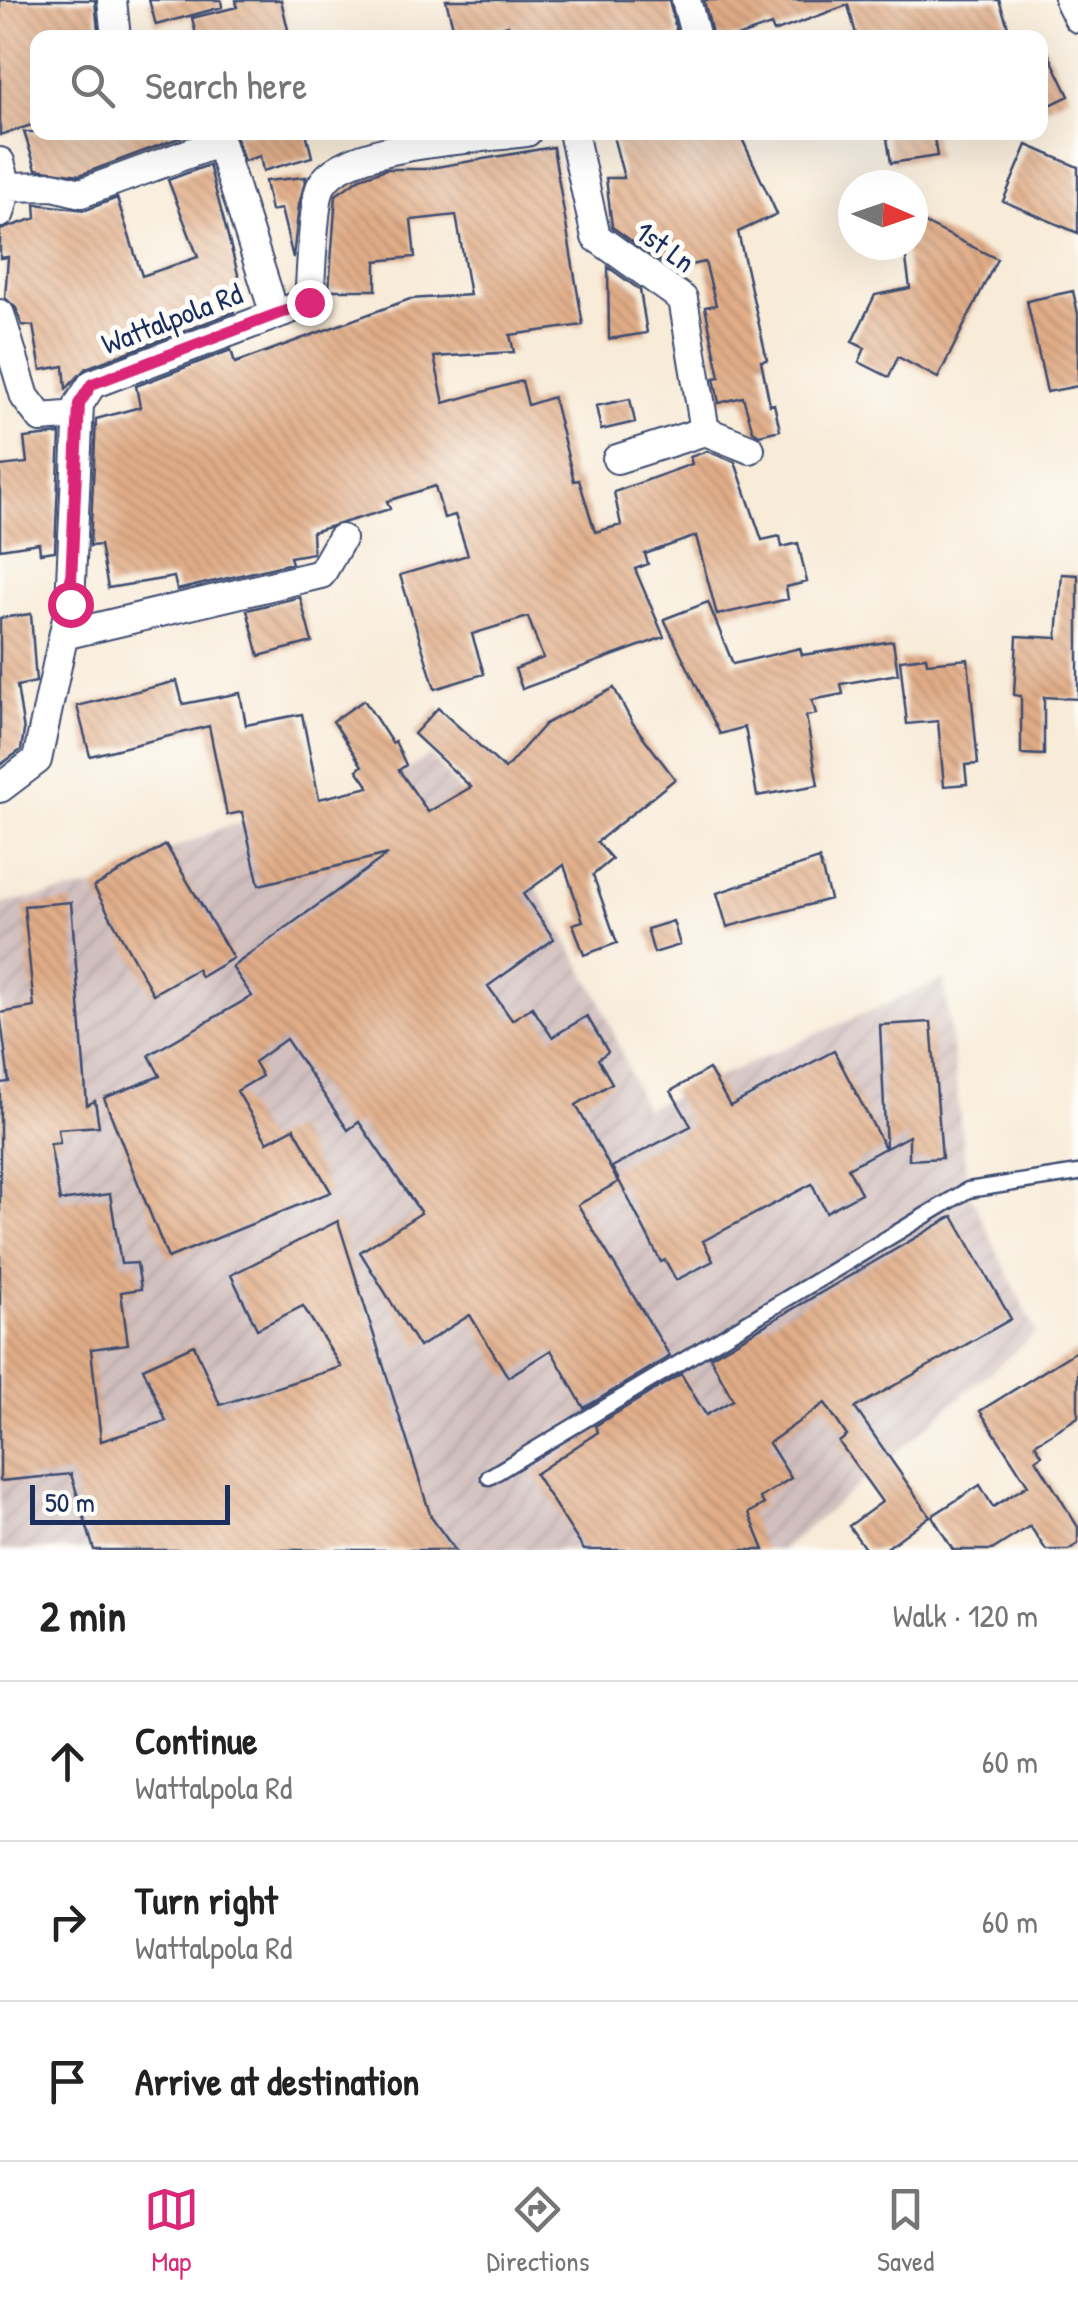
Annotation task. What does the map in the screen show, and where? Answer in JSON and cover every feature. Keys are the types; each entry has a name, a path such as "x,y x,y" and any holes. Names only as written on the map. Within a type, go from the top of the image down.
{"street":[{"path":"112,0 115,30"},
{"path":"686,0 694,30"},
{"path":"1069,0 1078,18"},
{"name":"Wattalpola Rd","path":"78,415 79,404 92,384 309,302 321,186 342,165 371,154 470,140"},
{"name":"1st Ln","path":"574,140 596,237 683,299 705,432"},
{"path":"2,188 53,186 81,192 220,142 275,315"},
{"path":"0,314 25,397 42,418 78,415 70,604 64,635 37,760 0,788"},
{"path":"617,458 705,432 750,449"},
{"path":"64,635 322,574 341,539"}],"lane":[{"path":"489,1477 968,1190 1078,1173"}],"shaded area":[{"path":"430,755 534,884 599,997 644,1109 944,979 968,1190 1036,1333 782,1550 0,1550 0,904 94,887 131,866 228,826 368,796"}],"building":[{"path":"0,0 95,0 98,30 30,30 30,126 0,135"},
{"path":"149,0 221,0 222,7 156,25"},
{"path":"236,0 281,0 288,30 195,30 192,18 237,7"},
{"path":"446,0 669,0 676,30 509,30 508,25 488,30 454,30"},
{"path":"704,0 999,0 1009,30 855,30 848,5 779,30 773,30 771,25 757,30 711,30"},
{"path":"1048,53 1069,96 1048,106"},
{"path":"24,132 30,132 30,140 174,140 80,175 36,169"},
{"path":"237,140 308,140 312,157 263,171 260,156 244,161"},
{"path":"614,140 743,140 777,214 738,232 767,360 761,361 770,405 774,404 780,430 759,435 753,431 743,397 719,403 714,378 720,377 705,307 716,305 705,262 671,269 612,227 606,178 624,178"},
{"path":"887,140 934,140 937,156 891,163"},
{"path":"1027,145 1078,167 1078,233 1003,201"},
{"path":"553,147 583,325 510,335 514,352 434,357 444,403 522,381 528,405 553,397 574,481 579,480 595,532 621,525 614,492 692,464 690,457 707,451 735,462 762,540 780,536 782,547 798,543 807,582 786,587 788,599 717,615 696,536 645,554 648,564 635,569 664,637 522,689 515,669 543,658 528,617 472,634 484,674 435,689 400,575 468,555 455,515 444,518 435,486 387,501 390,509 312,532 313,553 290,557 292,563 177,590 174,577 108,588 100,545 90,546 96,419 140,407 136,386 231,350 235,363 410,299 470,295 456,215 411,220 415,257 376,261 376,290 329,290 336,195 360,178 386,169 425,169"},
{"path":"209,165 243,293 230,296 234,312 86,368 66,389 64,366 41,370 33,326 22,325 16,308 5,298 8,257 0,258 0,230 36,218 35,204 86,210 117,198 142,276 198,257 168,180"},
{"path":"306,177 293,258 281,209 271,211 265,181"},
{"path":"928,224 997,259 938,378 898,357 889,377 859,362 865,348 852,342 875,295 910,288 906,260 928,260"},
{"path":"608,267 640,290 647,333 609,339"},
{"path":"1073,291 1078,314 1078,386 1047,392 1027,301"},
{"path":"630,399 635,422 601,430 596,406"},
{"path":"60,434 55,551 40,553 39,543 0,549 0,466 27,463 24,438"},
{"path":"1062,574 1078,575 1078,699 1044,697 1044,755 1021,754 1021,696 1014,695 1017,636 1057,638"},
{"path":"300,597 312,642 259,656 247,610"},
{"path":"708,602 733,664 800,648 802,655 893,641 898,674 841,684 843,694 812,700 816,714 806,716 818,785 757,796 745,727 720,734 664,619"},
{"path":"31,614 36,682 17,686 24,731 21,750 0,765 0,618"},
{"path":"926,657 927,663 968,659 978,764 965,765 967,784 944,786 938,721 907,724 900,660"},
{"path":"177,681 183,704 240,693 246,725 302,714 319,799 369,787 357,770 362,766 333,721 364,700 392,743 395,741 406,765 399,770 428,812 471,787 414,734 438,708 505,769 545,724 614,688 632,722 675,779 597,842 612,859 593,875 617,943 584,955 573,924 583,921 564,865 523,894 554,939 488,986 512,1020 532,1007 552,1037 587,1016 608,1052 598,1059 612,1083 576,1105 618,1182 578,1205 670,1356 584,1408 551,1350 508,1377 470,1315 419,1347 360,1252 421,1213 359,1122 348,1130 286,1039 254,1062 262,1076 237,1091 267,1142 294,1128 331,1192 168,1258 104,1098 160,1076 149,1055 252,996 232,967 388,854 259,885 242,812 227,815 209,726 90,756 77,706"},
{"path":"166,845 233,958 201,977 197,969 153,994 94,887"},
{"path":"819,859 830,899 727,927 717,893"},
{"path":"71,902 87,1105 95,1101 99,1126 58,1129 60,1143 50,1144 60,1201 110,1194 121,1264 137,1263 141,1289 121,1292 128,1344 91,1349 101,1441 166,1421 143,1368 194,1345 220,1405 341,1367 303,1306 257,1329 231,1275 338,1221 431,1517 455,1550 94,1550 71,1474 0,1481 0,1083 9,1082 0,1013 34,1007 24,906"},
{"path":"673,921 680,945 654,953 647,929"},
{"path":"931,1022 942,1158 909,1160 909,1136 886,1148 880,1025"},
{"path":"834,1051 885,1148 848,1168 861,1193 826,1212 812,1184 703,1241 713,1261 676,1280 665,1260 661,1262 612,1167 691,1126 671,1091 709,1069 730,1106"},
{"path":"953,1216 1011,1319 855,1408 930,1516 884,1550 866,1550 849,1526 882,1502 839,1442 847,1436 825,1403 769,1443 791,1478 760,1498 764,1504 749,1513 764,1550 584,1550 535,1474 598,1432 595,1426 681,1374 706,1415 733,1400 710,1357"},
{"path":"1078,1350 1078,1417 1035,1444 1042,1455 1036,1459 1078,1527 1078,1544 1068,1550 1046,1550 1030,1526 992,1550 953,1550 932,1516 980,1485 993,1507 1028,1485 980,1411"}],"route":[{"path":"70,604 79,404 92,384 309,302"}]}
